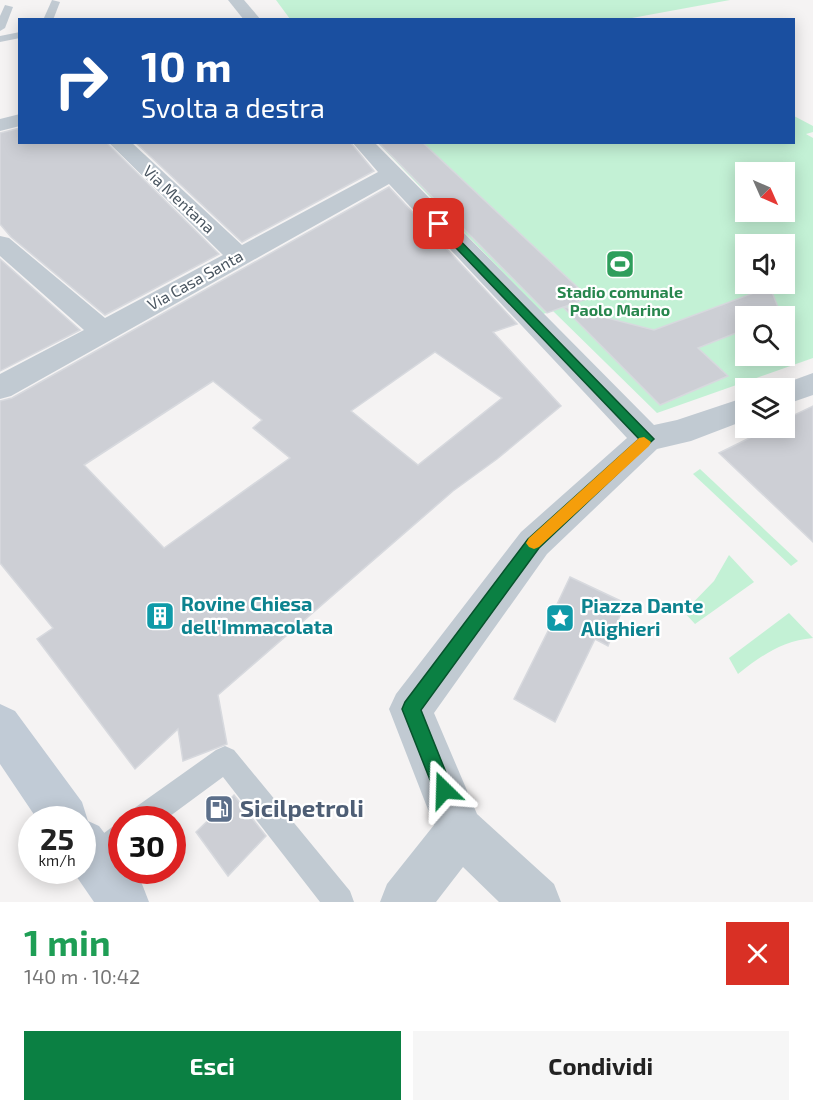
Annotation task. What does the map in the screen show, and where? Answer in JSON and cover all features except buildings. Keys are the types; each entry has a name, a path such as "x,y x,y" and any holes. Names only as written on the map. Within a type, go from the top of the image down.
{"main road":[{"path":"0,726 56,806"},
{"path":"99,846 124,902"}],"street":[{"path":"236,0 251,18"},
{"path":"0,125 18,120"},
{"name":"Via Mentana","path":"120,144 239,256"},
{"path":"364,144 390,174 647,439"},
{"name":"Via Casa Santa","path":"0,388 390,174"},
{"path":"0,243 103,331"},
{"path":"795,390 813,384"},
{"path":"536,902 460,831 411,709 534,543 647,439 680,432 735,412"},
{"path":"405,902 460,831"}],"lane":[{"path":"49,18 55,2"},
{"path":"0,28 8,7"},
{"path":"0,39 18,35"},
{"path":"162,806 225,759 339,902"}],"green space":[{"path":"276,0 730,0 632,18 289,18"},
{"name":"Stadio comunale Paolo Marino","path":"795,117 813,126 813,132 806,134 813,138 813,358 795,364 795,306 735,306 735,366 790,366 756,378 735,378 735,386 657,413 553,311 543,314 379,144 795,144"},
{"path":"700,469 798,561 791,566 693,474"},
{"path":"729,555 754,582 695,624 684,612 714,581"},
{"path":"789,613 813,638 792,642 773,650 738,674 729,658"}],"slow traffic":[{"path":"534,543 644,442"}],"place":[{"name":"Stadio comunale Paolo Marino","path":"620,264"},
{"name":"Rovine Chiesa dell'Immacolata","path":"160,616"},
{"name":"Piazza Dante Alighieri","path":"560,618"},
{"name":"Sicilpetroli","path":"219,809"}],"route":[{"path":"439,224 647,439 534,543 411,709 444,790"}]}
